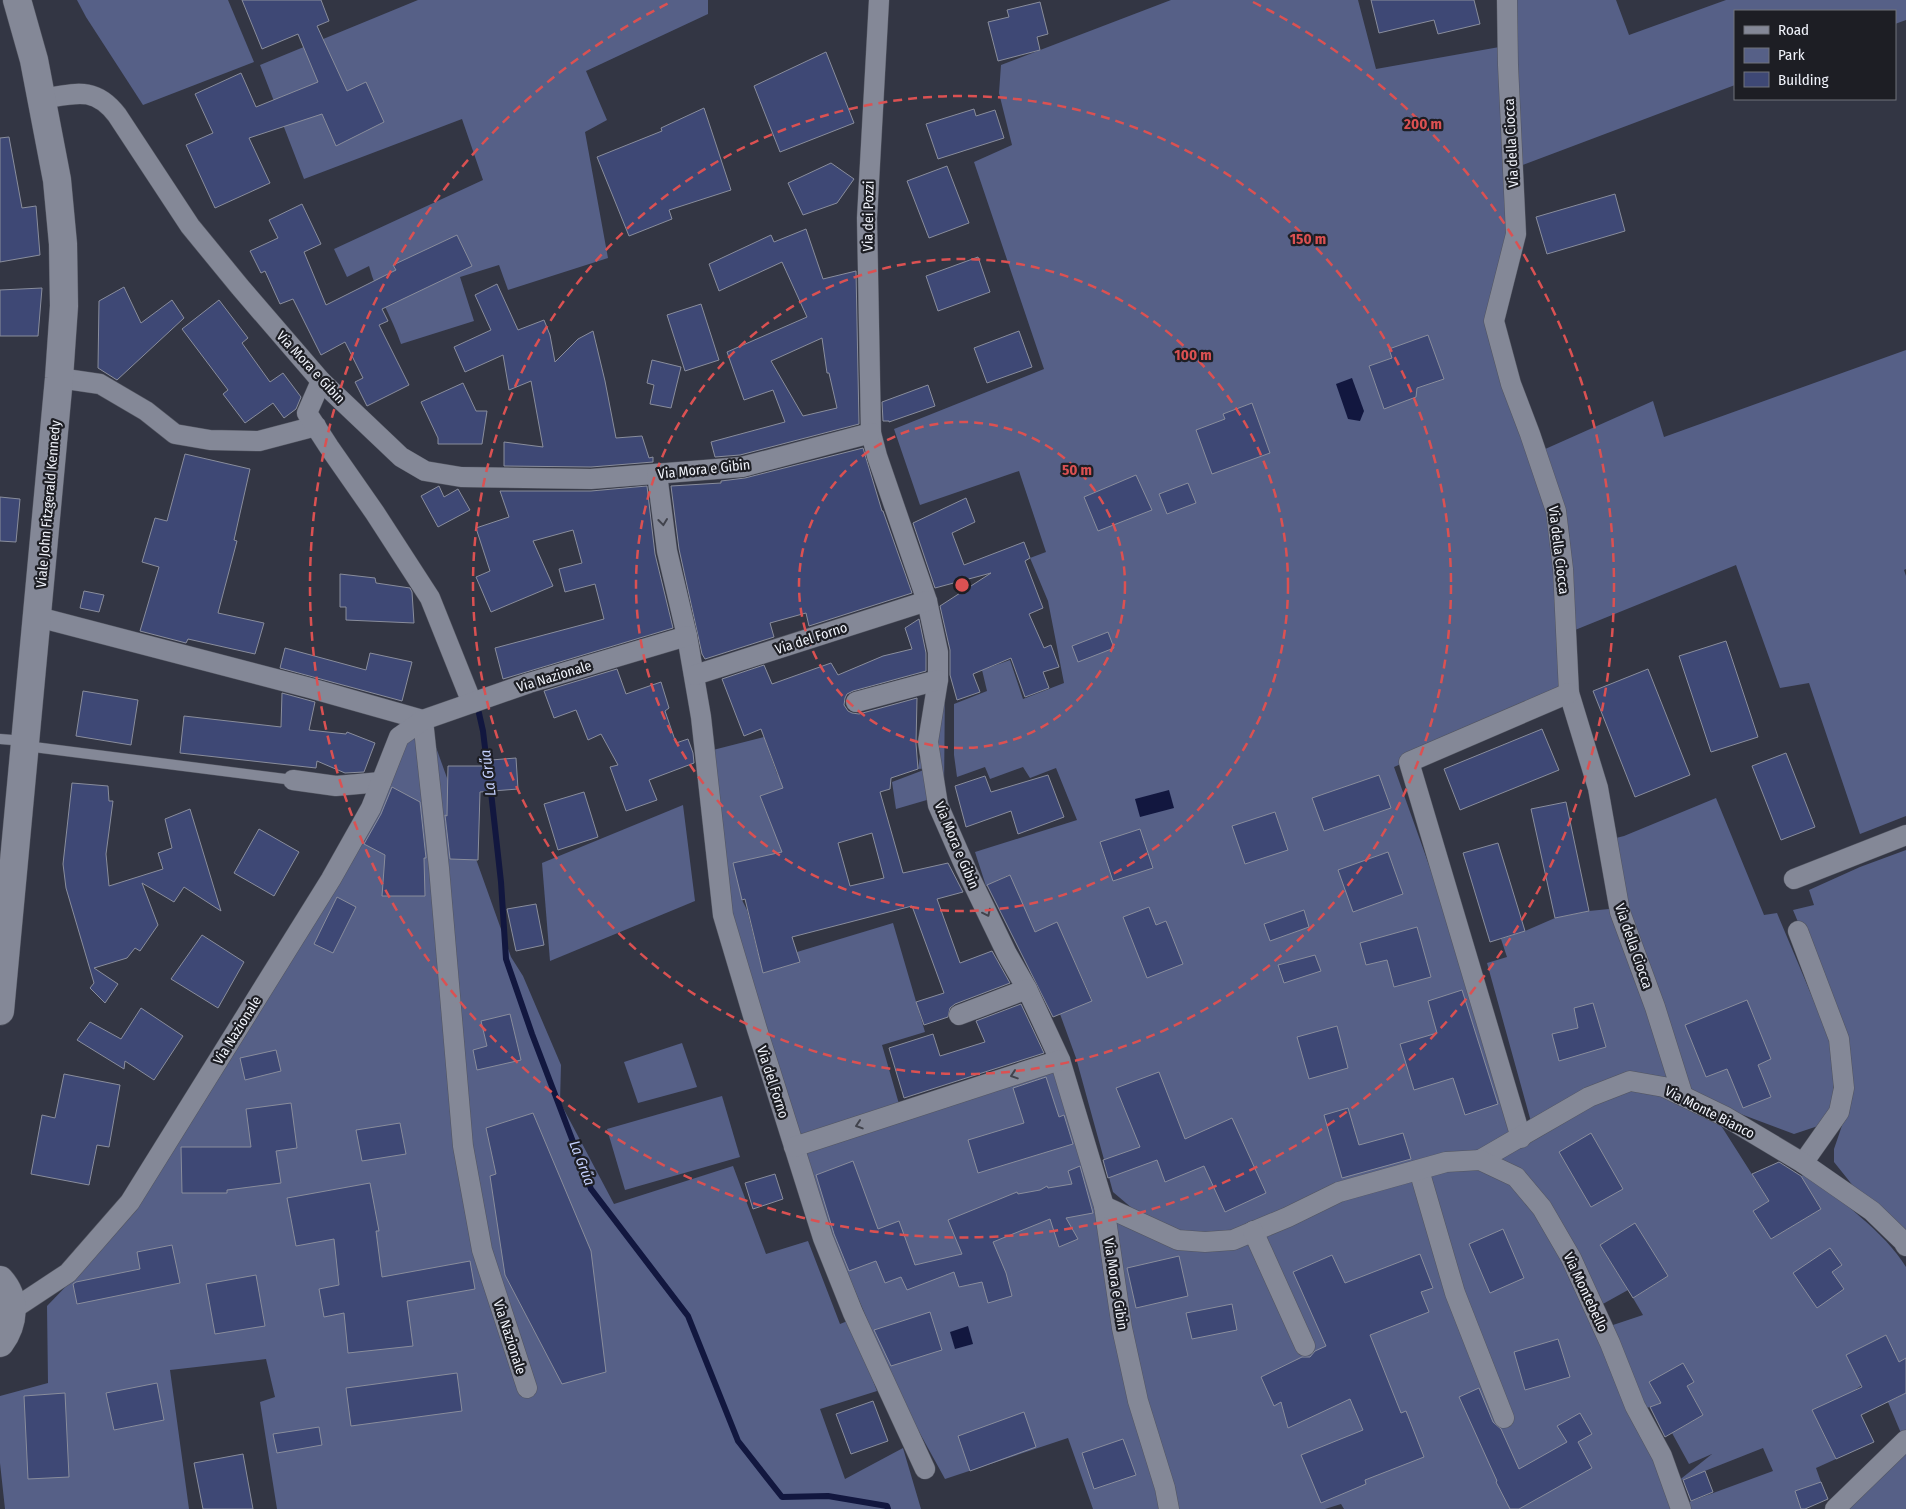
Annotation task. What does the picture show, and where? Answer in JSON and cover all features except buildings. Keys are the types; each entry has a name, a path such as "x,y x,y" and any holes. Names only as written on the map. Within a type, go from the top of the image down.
{"main road":[{"name":"Viale John Fitzgerald Kennedy","path":"0,1011 17,742 38,617 60,378 64,306 63,244 57,180 34,60 17,0"},
{"path":"0,1280 10,1297 12,1310 11,1323 0,1343"}],"street":[{"name":"Via dei Pozzi","path":"871,433 866,218 880,0"},
{"name":"Via della Ciocca","path":"1507,0 1516,234 1494,321 1511,384 1556,511 1563,569 1569,693 1598,788 1620,912 1655,1007 1683,1096"},
{"name":"Via Mora e Gibin","path":"41,99 88,94 103,100 110,107 190,226 240,288 321,381 401,456 425,471 462,477 591,479 742,467 871,433 877,456 927,601 938,652 938,680 928,742 938,805 966,869 1007,954 1027,989 1060,1060 1104,1206 1122,1328 1138,1401 1165,1488 1169,1509"},
{"path":"60,378 100,384 146,411 175,434 210,440 259,441 316,426"},
{"path":"321,381 308,413 430,598 472,703"},
{"name":"Via del Forno","path":"657,474 668,559 695,675 723,915 756,1029 823,1238 925,1469"},
{"name":"Via del Forno","path":"695,675 927,601"},
{"path":"38,617 310,688 423,720"},
{"name":"Via Nazionale","path":"12,1310 68,1273 130,1202 331,879 372,808 399,737 423,720 529,683 687,636"},
{"path":"856,702 938,680"},
{"path":"1521,1138 1409,762 1569,693"},
{"name":"Via Nazionale","path":"423,720 439,868 463,1146 482,1250 527,1388"},
{"path":"292,780 336,786 381,782"},
{"path":"1794,878 1906,835"},
{"path":"1798,931 1839,1039 1844,1088 1839,1112 1803,1163"},
{"path":"959,1015 1027,989"},
{"path":"794,1147 1060,1060"},
{"name":"Via Monte Bianco","path":"1480,1160 1589,1097 1630,1081 1664,1086 1726,1117 1803,1163 1872,1211 1906,1246"},
{"name":"Via Montebello","path":"1104,1206 1178,1240 1205,1242 1233,1240 1288,1217 1339,1192 1446,1162 1480,1160 1516,1177 1547,1216 1571,1258 1610,1342 1635,1406 1662,1456 1681,1509"},
{"path":"1419,1170 1455,1293 1504,1418"},
{"path":"1254,1231 1305,1346"},
{"path":"1835,1509 1906,1440"}],"lane":[{"path":"17,742 292,780"}],"green space":[{"path":"77,0 228,0 254,62 143,105"},
{"path":"418,0 708,0 708,14 586,71 607,120 585,132 608,258 508,290 499,265 460,277 474,321 401,344 369,266 347,277 334,249 483,180 462,119 304,179 260,65"},
{"path":"1171,0 1358,0 1376,69 1505,46 1512,234 1491,321 1555,538 1566,692 1394,767 1525,1134 1473,1154 1338,1182 1288,1214 1198,1242 1146,1220 1113,1192 1076,1058 1060,1014 1092,1000 1057,923 1035,932 1009,875 986,886 975,852 1077,820 1056,768 1030,778 1023,767 990,779 985,767 957,777 954,755 954,704 987,691 982,670 1010,660 1023,699 1064,683 1048,601 1030,558 1046,552 1019,471 920,505 894,429 1044,369 974,162 1012,145 999,93 1001,65"},
{"path":"1515,0 1616,0 1629,35 1726,0 1906,0 1906,20 1896,24 1896,10 1734,10 1734,85 1520,166"},
{"path":"1906,350 1906,569 1904,570 1906,576 1906,816 1860,834 1809,683 1780,688 1736,565 1575,630 1543,450 1653,401 1664,437"},
{"path":"945,680 944,795 896,809 892,782 929,768 918,769 932,681"},
{"path":"427,722 511,957 523,976 561,1065 560,1102 614,1204 733,1166 766,1254 808,1241 840,1324 850,1320 877,1391 820,1409 845,1479 903,1448 921,1509 277,1509 260,1402 275,1397 266,1359 170,1370 189,1509 5,1509 0,1463 0,1396 48,1383 47,1306 102,1249 239,1045 403,739 420,727 484,1250"},
{"path":"764,737 777,774 785,788 760,796 771,824 808,839 742,900 747,910 763,973 799,962 797,952 893,923 925,1032 882,1045 899,1104 797,1141 728,914 713,750"},
{"path":"1716,798 1764,915 1777,913 1832,1044 1834,1102 1818,1126 1794,1134 1722,1107 1683,1096 1608,840 1624,836"},
{"path":"683,805 695,901 550,961 542,863"},
{"path":"1906,850 1906,1239 1854,1187 1834,1162 1834,1149 1850,1102 1840,1023 1793,910 1814,905 1809,890 1860,867"},
{"path":"1609,909 1681,1093 1631,1079 1533,1129 1487,963 1507,957 1501,939 1555,918"},
{"path":"682,1043 697,1087 638,1103 624,1062"},
{"path":"1069,1063 1163,1509 1093,1509 1068,1438 945,1479 884,1368 872,1331 799,1149"},
{"path":"1631,1085 1664,1092 1720,1124 1769,1201 1753,1211 1771,1239 1821,1209 1800,1176 1808,1174 1874,1229 1906,1267 1906,1358 1899,1362 1886,1335 1847,1355 1862,1385 1851,1393 1812,1410 1836,1459 1816,1468 1821,1482 1795,1491 1801,1509 1688,1509 1686,1503 1773,1471 1763,1448 1677,1482 1712,1454 1689,1464 1672,1433 1703,1415 1687,1386 1694,1382 1683,1364 1649,1382 1661,1403 1644,1409 1607,1327 1643,1315 1633,1298 1668,1276 1635,1224 1600,1245 1628,1290 1601,1305 1578,1259 1485,1157"},
{"path":"722,1096 740,1157 625,1190 607,1129"},
{"path":"1501,1169 1541,1217 1676,1509 1344,1509 1341,1504 1325,1509 1176,1509 1143,1387 1132,1332 1112,1201 1169,1238 1258,1234 1419,1171 1492,1376 1425,1170"},
{"path":"1906,1393 1906,1436 1903,1438 1888,1402"},
{"path":"1906,1450 1906,1509 1846,1509"}],"shaded area":[{"path":"1352,378 1364,411 1360,421 1348,419 1336,384"},
{"path":"1169,790 1174,808 1140,817 1135,799"},
{"path":"968,1326 973,1344 955,1349 950,1332"}],"waterway":[{"name":"La Grűa","path":"478,709 483,731 488,773"},
{"name":"La Grűa","path":"490,783 501,882 506,959 532,1034 591,1189 688,1316 738,1441 782,1497 828,1496 887,1506 888,1509"}]}
